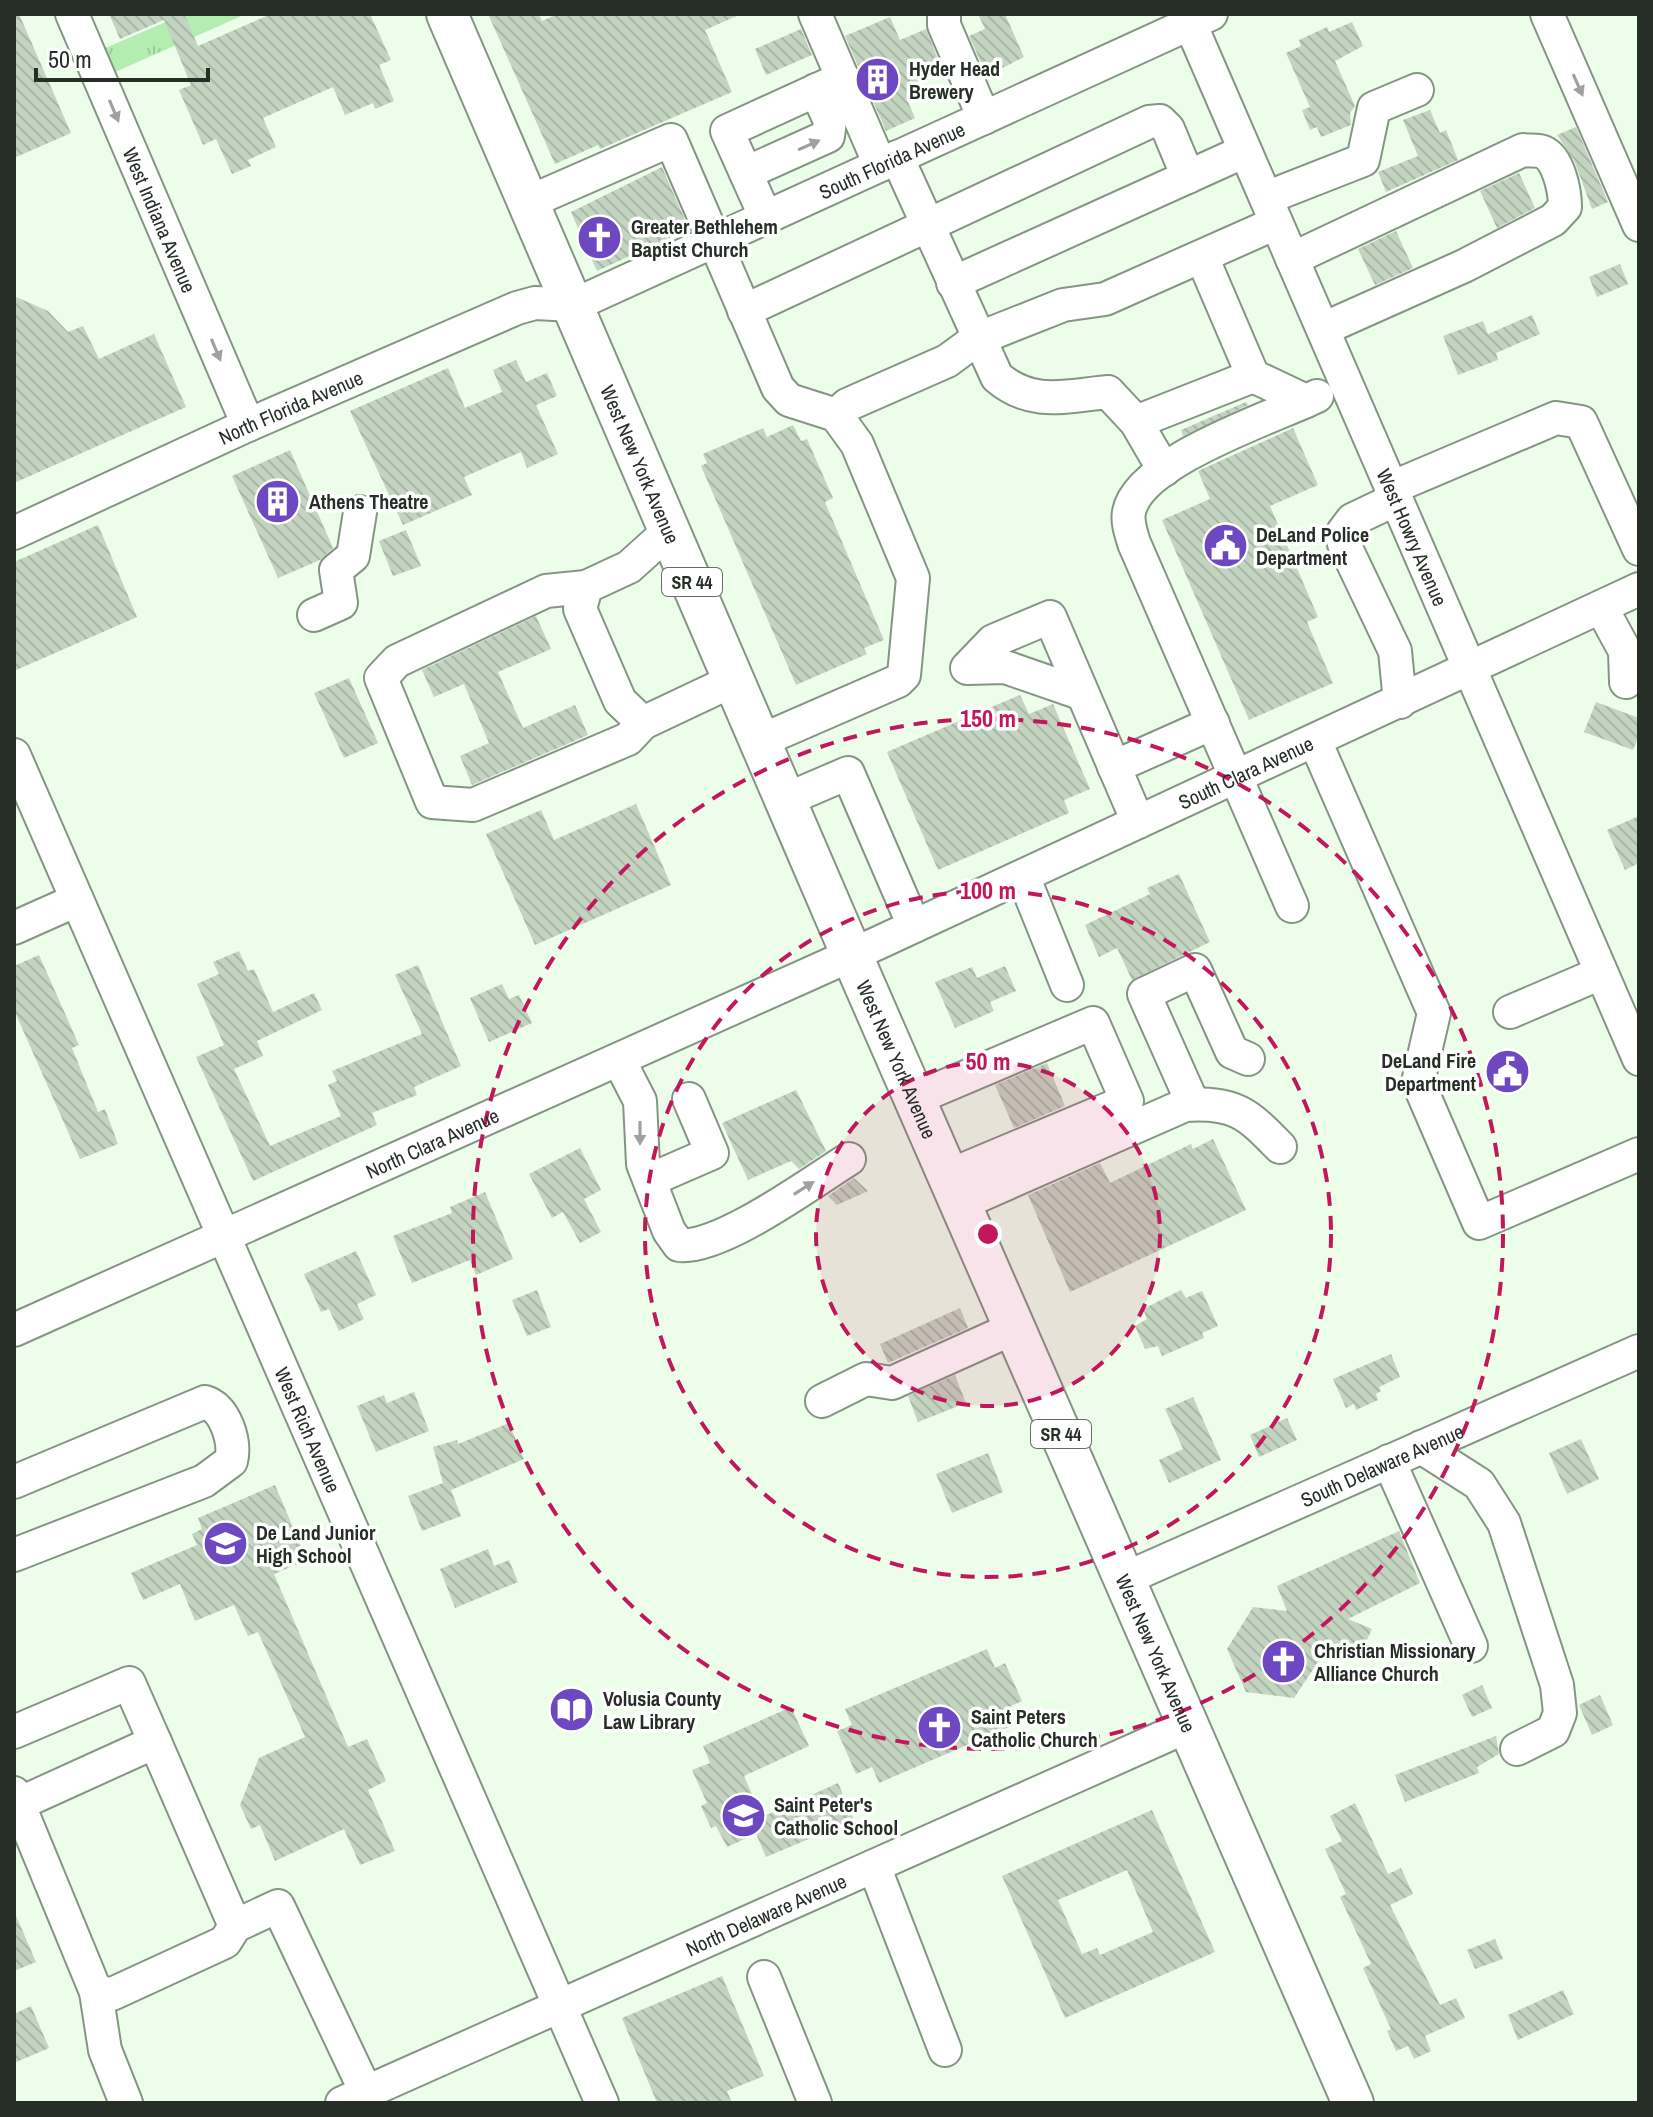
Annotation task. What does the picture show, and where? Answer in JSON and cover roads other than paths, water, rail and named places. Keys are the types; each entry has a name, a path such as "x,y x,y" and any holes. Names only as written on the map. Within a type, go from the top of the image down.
{"main road":[{"name":"West New York Avenue","path":"447,14 851,954 1353,2103"}],"street":[{"name":"West Indiana Avenue","path":"72,14 248,425"},
{"path":"746,173 828,136 829,84 815,14"},
{"path":"944,14 944,25 984,118"},
{"path":"1547,14 1639,225"},
{"name":"South Florida Avenue","path":"574,305 984,118 1195,17"},
{"name":"West Howry Avenue","path":"1195,17 1245,151 1601,973 1628,1001 1639,1059"},
{"path":"829,84 889,161 926,223 997,377 1022,395 1044,398 1108,392 1136,422 1164,470"},
{"path":"766,218 727,131 829,84"},
{"path":"836,415 847,405 947,361 977,339 1063,305 1105,299 1202,257 1271,211 1363,160 1374,108 1417,90"},
{"path":"744,311 926,223 1154,121 1168,129 1188,177"},
{"path":"529,202 671,140 782,395 836,415 857,444 913,578 904,675 898,681 760,741"},
{"path":"1292,259 1523,150 1542,151 1550,158 1565,191 1565,207 1553,220 1464,266 1323,329"},
{"path":"953,283 1245,151"},
{"path":"1202,257 1253,376 1306,401"},
{"name":"North Florida Avenue","path":"14,533 248,425 517,308 535,303 574,305"},
{"path":"1136,422 1253,376"},
{"path":"1292,906 1130,527 1129,510 1142,488 1164,470 1346,384"},
{"path":"1400,702 1395,651 1344,544 1343,532 1352,520 1394,494 1556,418 1581,422 1639,549"},
{"path":"314,615 341,603 336,570 353,556 360,512"},
{"path":"670,530 629,567 586,587 546,591 397,661 381,678 432,802 473,805 628,739 643,723 734,680"},
{"path":"586,587 580,609 620,701 643,723"},
{"name":"South Clara Avenue","path":"851,954 1470,670 1639,589"},
{"path":"1601,607 1625,651 1626,682"},
{"path":"1083,694 1138,822"},
{"path":"1114,767 1213,723"},
{"path":"1315,741 1434,1013 1418,1082 1479,1223 1639,1154"},
{"name":"West Rich Avenue","path":"14,755 602,2103"},
{"path":"785,800 848,773 914,926"},
{"path":"1023,876 1067,985"},
{"path":"14,928 77,900"},
{"name":"North Clara Avenue","path":"14,1330 226,1238 851,954"},
{"path":"1193,1104 1144,994 1195,970 1232,1052 1248,1059"},
{"path":"1510,1012 1601,973"},
{"path":"914,1099 1093,1023 1127,1101 954,1190"},
{"path":"619,1060 640,1101 640,1143 650,1180 669,1231 679,1245 691,1246 739,1227 849,1159"},
{"path":"650,1180 712,1153 689,1099"},
{"path":"954,1190 1193,1104 1228,1106 1249,1115 1280,1147"},
{"path":"822,1401 866,1379 892,1383 1014,1328"},
{"name":"South Delaware Avenue","path":"1124,1579 1639,1351"},
{"path":"14,1482 205,1402 214,1405 220,1413 234,1451 231,1461 204,1481 14,1555"},
{"path":"1421,1447 1479,1484 1504,1523 1557,1685 1560,1713 1553,1731 1517,1749"},
{"path":"1389,1461 1471,1646"},
{"path":"14,1732 129,1683 235,1926"},
{"name":"North Delaware Avenue","path":"354,2098 1188,1726"},
{"path":"126,2103 105,2050 96,1992 16,1801 155,1742"},
{"path":"874,1866 945,2050"},
{"path":"96,1992 112,1994 225,1942 235,1926 278,1906 354,2098"},
{"path":"764,1977 815,2103"}],"place":[{"name":"Hyder Head Brewery","path":"878,79"},
{"name":"Greater Bethlehem Baptist Church","path":"600,237"},
{"name":"Athens Theatre","path":"278,501"},
{"name":"DeLand Police Department","path":"1225,546"},
{"name":"DeLand Fire Department","path":"1507,1071"},
{"name":"De Land Junior High School","path":"225,1544"},
{"name":"Christian Missionary Alliance Church","path":"1283,1662"},
{"name":"Volusia County Law Library","path":"572,1710"},
{"name":"Saint Peters Catholic Church","path":"940,1727"},
{"name":"Saint Peter's Catholic School","path":"743,1815"}]}
